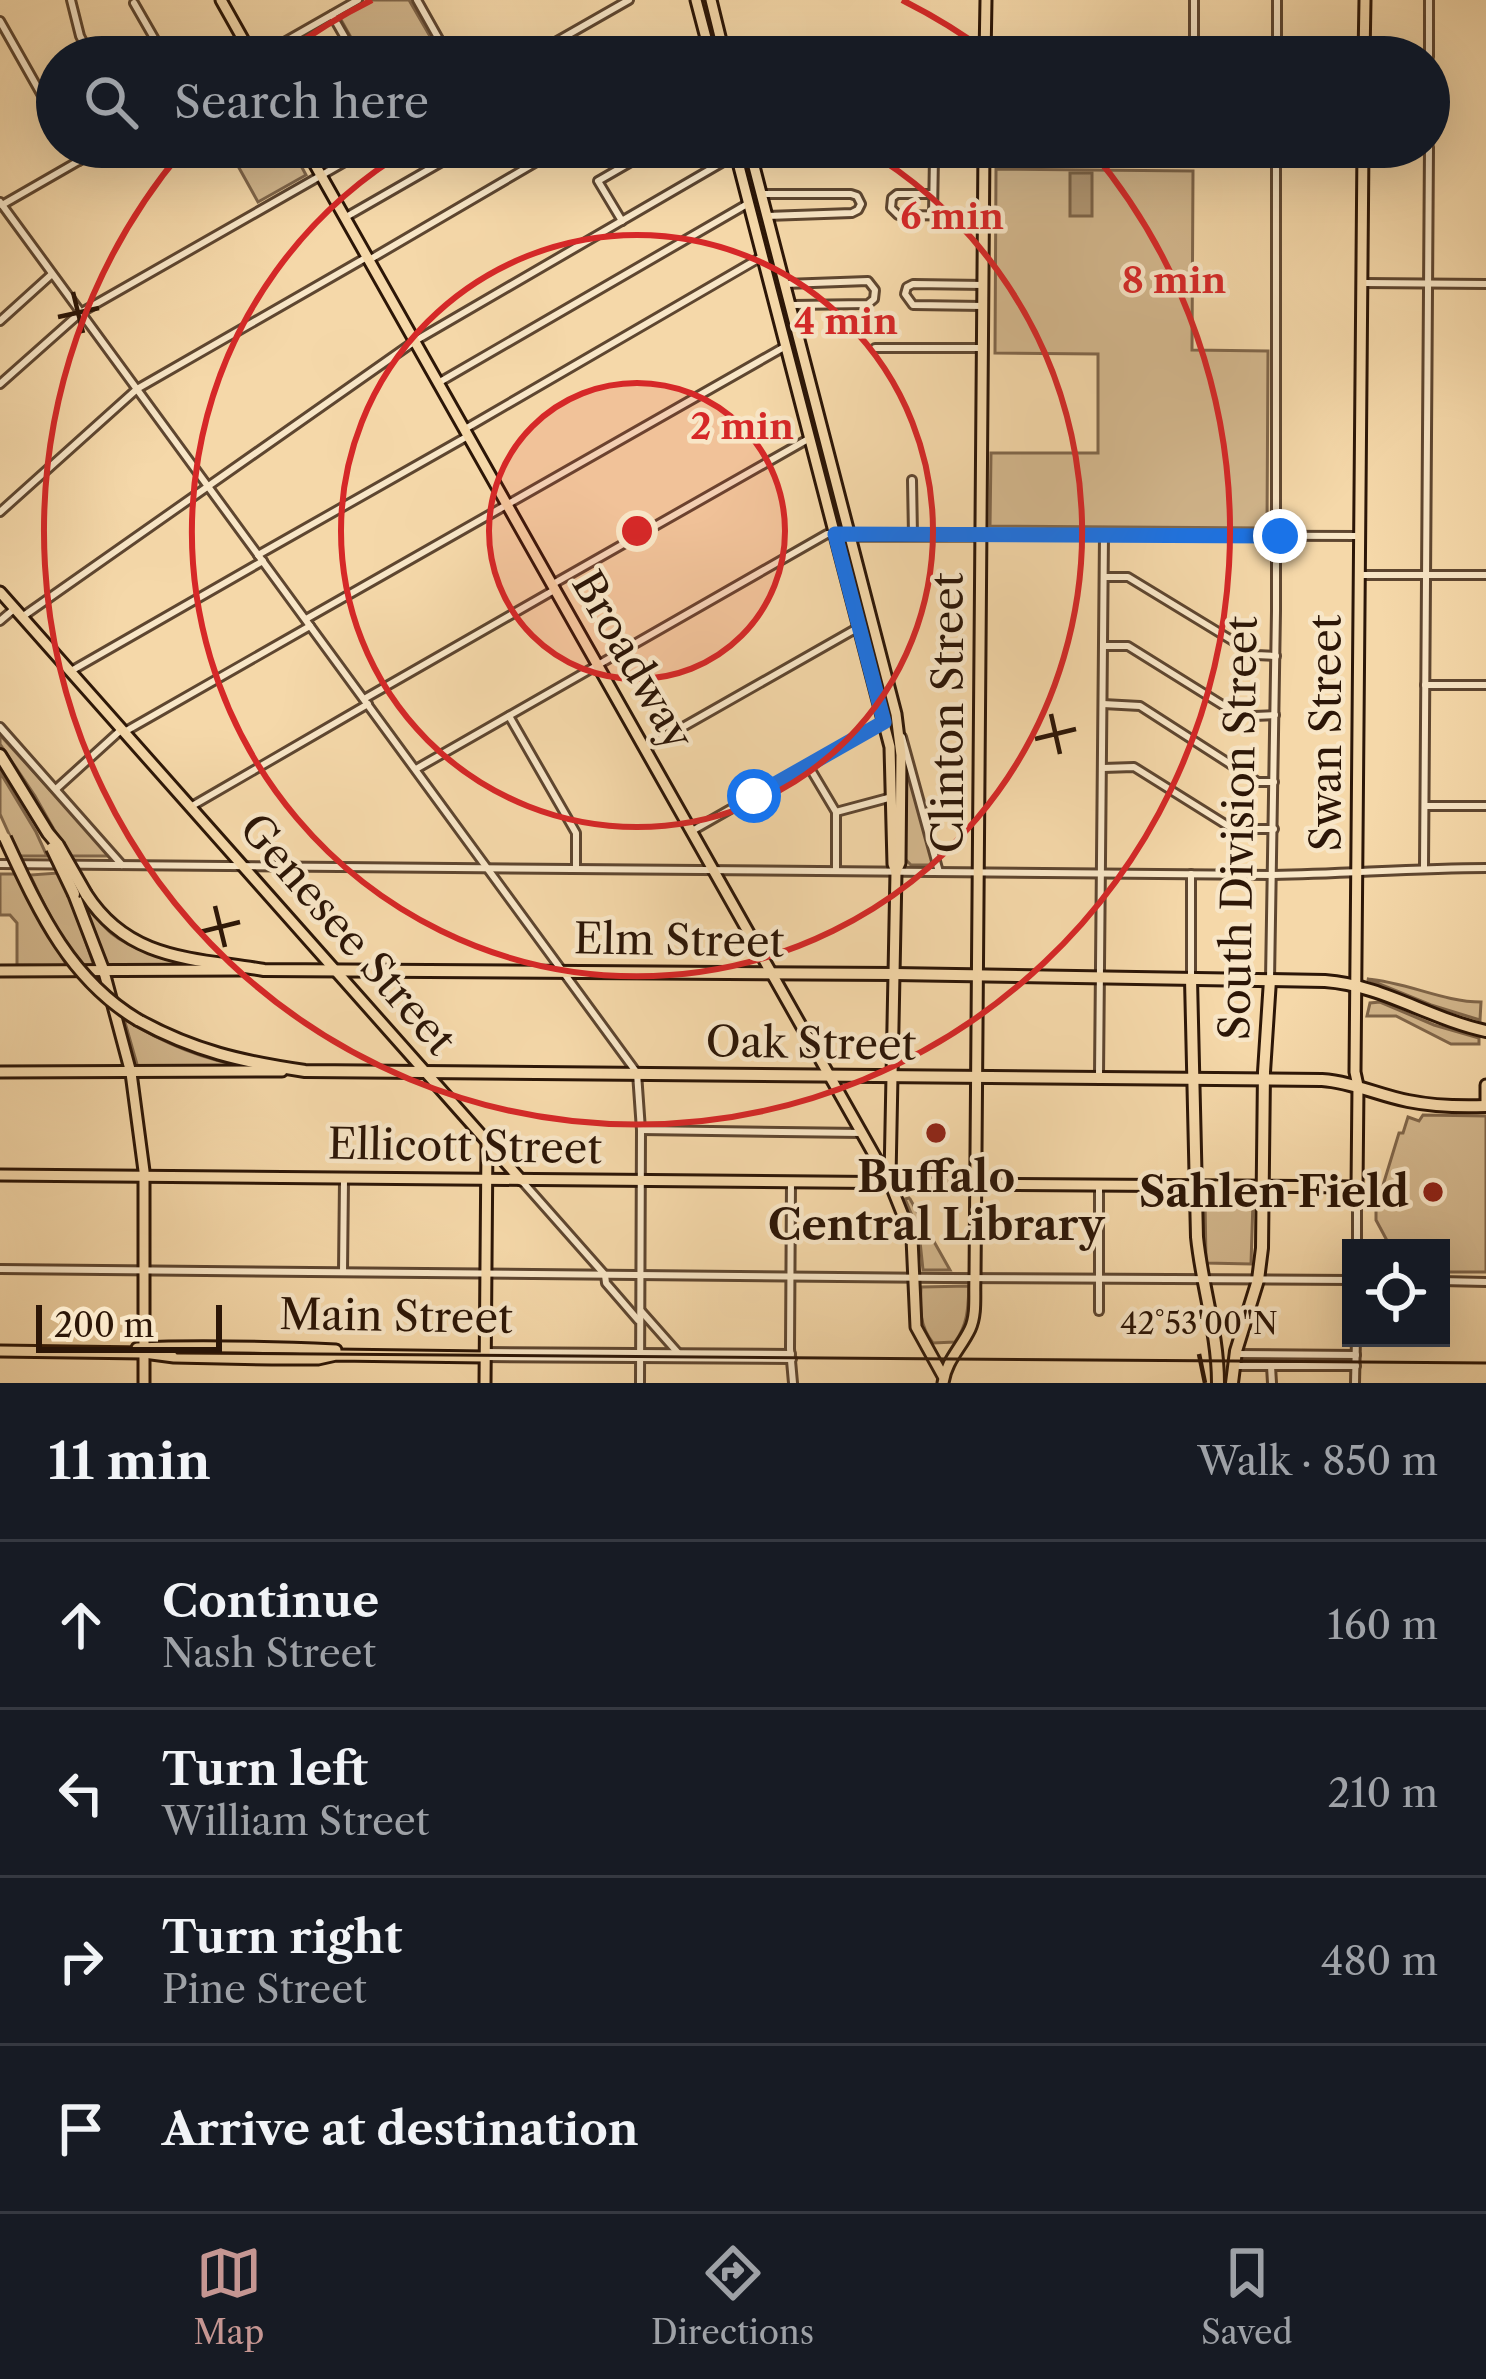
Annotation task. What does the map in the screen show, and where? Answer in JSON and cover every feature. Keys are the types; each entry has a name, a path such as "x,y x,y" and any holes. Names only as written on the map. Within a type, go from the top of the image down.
{"highway":[{"path":"0,755 58,845 80,894 104,972"},
{"path":"3,833 41,914 64,951 102,995 179,1042 227,1058 305,1070"},
{"path":"80,894 99,916 134,942 170,954 264,970"},
{"name":"Elm Street","path":"264,970 1325,980 1357,985 1486,1031"},
{"path":"1191,979 1197,1237 1214,1326 1218,1383"},
{"name":"South Division Street","path":"1232,1383 1258,1280 1270,980"},
{"name":"Oak Street","path":"305,1070 1322,1080 1409,1101 1486,1106"}],"main road":[{"path":"221,0 243,36"},
{"path":"696,0 705,36"},
{"path":"711,0 720,36"},
{"path":"985,36 986,0"},
{"path":"1364,36 1365,0"},
{"name":"Broadway","path":"316,168 890,1183 912,1238 916,1327 943,1379"},
{"path":"740,168 892,766 896,872 890,1183"},
{"path":"755,168 899,728 900,863 896,872"},
{"name":"Clinton Street","path":"943,1379 970,1328 975,1278 972,1184 978,1079 984,168"},
{"name":"Swan Street","path":"1357,1187 1363,168"},
{"path":"835,534 982,535"},
{"name":"Genesee Street","path":"0,592 521,1180"},
{"name":"Elm Street","path":"0,971 264,970"},
{"path":"104,972 131,1072 144,1177 144,1383"},
{"name":"Oak Street","path":"0,1072 305,1070"},
{"path":"1486,1084 1486,1106"},
{"path":"485,1383 487,1141"},
{"name":"Ellicott Street","path":"0,1175 929,1183"},
{"path":"972,1184 1357,1187"},
{"name":"Main Street","path":"0,1348 271,1345 485,1355"},
{"name":"Main Street","path":"144,1350 174,1357 272,1359 485,1355"}],"street":[{"path":"71,0 80,36"},
{"path":"294,36 358,0"},
{"path":"417,0 437,36"},
{"path":"566,36 629,0"},
{"path":"1194,0 1194,36"},
{"path":"1277,0 1277,36"},
{"path":"1429,0 1429,36"},
{"path":"134,3 153,36"},
{"path":"332,15 344,36"},
{"path":"0,20 36,84"},
{"path":"66,168 1,204 637,1073 640,1383"},
{"path":"0,384 80,313 335,168"},
{"path":"345,218 432,168"},
{"path":"0,512 136,389 525,168"},
{"path":"621,168 598,181 622,220"},
{"path":"0,621 208,486 415,341 713,168"},
{"path":"933,215 934,168"},
{"name":"South Division Street","path":"1270,980 1276,656 1276,168"},
{"path":"1424,868 1429,168"},
{"path":"762,194 854,194 861,204 852,213 767,216"},
{"path":"933,194 897,194 890,202 898,214 984,216"},
{"path":"438,383 749,203"},
{"path":"71,671 763,256"},
{"path":"0,321 52,274"},
{"path":"785,284 868,281 875,290 868,304 790,305"},
{"path":"1363,283 1486,284"},
{"path":"983,306 913,305 905,294 913,284 984,285"},
{"path":"56,789 123,730 786,346"},
{"path":"874,348 984,348"},
{"path":"192,806 810,438"},
{"path":"912,480 913,535"},
{"path":"416,769 827,534 835,534"},
{"path":"982,535 1361,536"},
{"path":"1099,1079 1104,535"},
{"path":"1360,575 1486,575"},
{"path":"1104,577 1128,577 1256,655 1276,656"},
{"path":"646,748 859,627"},
{"path":"1103,646 1128,646 1229,709 1254,716 1274,715"},
{"path":"1426,685 1486,685"},
{"path":"1103,704 1140,706 1258,782 1274,782"},
{"path":"509,716 576,832 576,869"},
{"path":"692,831 884,722"},
{"path":"0,727 122,865"},
{"path":"899,728 939,872"},
{"path":"808,765 836,812 836,871"},
{"path":"1102,768 1134,767 1233,829 1274,829"},
{"path":"836,812 892,797"},
{"path":"1425,806 1486,806"},
{"path":"0,864 1273,875 1486,868"},
{"path":"1191,874 1191,979"},
{"path":"641,1130 862,1133"},
{"path":"343,1272 344,1178"},
{"name":"Genesee Street","path":"521,1180 605,1275 606,1283 640,1323"},
{"path":"791,1182 793,1383"},
{"path":"1099,1185 1099,1311"},
{"name":"Swan Street","path":"1357,1187 1357,1239"},
{"path":"0,1268 1342,1280"},
{"path":"1450,1281 1486,1282"},
{"path":"640,1310 679,1354"},
{"path":"1355,1383 1356,1347"},
{"name":"Main Street","path":"485,1355 791,1356"},
{"name":"Main Street","path":"640,1356 791,1356"},
{"path":"1235,1360 1356,1361"},
{"path":"1235,1360 1271,1366 1356,1361"},
{"path":"1271,1366 1272,1383"}],"shaded area":[{"path":"372,0 409,0 430,36 350,36 340,18"},
{"path":"239,168 302,168 306,175 258,202"},
{"path":"744,168 751,168 841,522 824,486"},
{"path":"996,169 1193,171 1192,350 1268,351 1267,528 990,526 991,453 1098,453 1098,354 995,353"},
{"path":"1070,173 1092,173 1092,216 1070,216"},
{"path":"0,735 108,856 69,856 0,744"},
{"path":"907,761 933,859 930,865 911,865 905,859"},
{"path":"0,772 47,856 19,856 0,814"},
{"path":"58,873 94,966 82,966 74,955 30,875"},
{"path":"0,874 16,874 67,966 17,965 17,923 10,915 0,915"},
{"path":"83,905 132,946 205,965 107,965"},
{"path":"1367,979 1481,1002 1480,1020 1431,1005"},
{"path":"1380,1002 1479,1038 1479,1044 1451,1044 1396,1016 1367,1016 1370,1003"},
{"path":"124,1019 185,1050 251,1068 138,1068"},
{"name":"Sahlen Field","path":"1423,1115 1486,1116 1486,1272 1450,1272 1450,1239 1386,1239 1376,1220 1399,1133 1408,1117 1419,1121"},
{"path":"909,1198 950,1270 923,1270 919,1232 905,1199"},
{"path":"1205,1200 1253,1201 1251,1264 1206,1263"},
{"path":"969,1286 966,1316 955,1342 933,1343 923,1323 921,1287"}],"tunnel":[{"path":"929,1183 967,1184"}],"tram line":[{"path":"177,1353 1486,1363"}],"place":[{"name":"Buffalo Central Library","path":"936,1133"},
{"name":"Sahlen Field","path":"1433,1192"}],"route":[{"path":"754,796 884,722 835,534 1280,536"}]}
